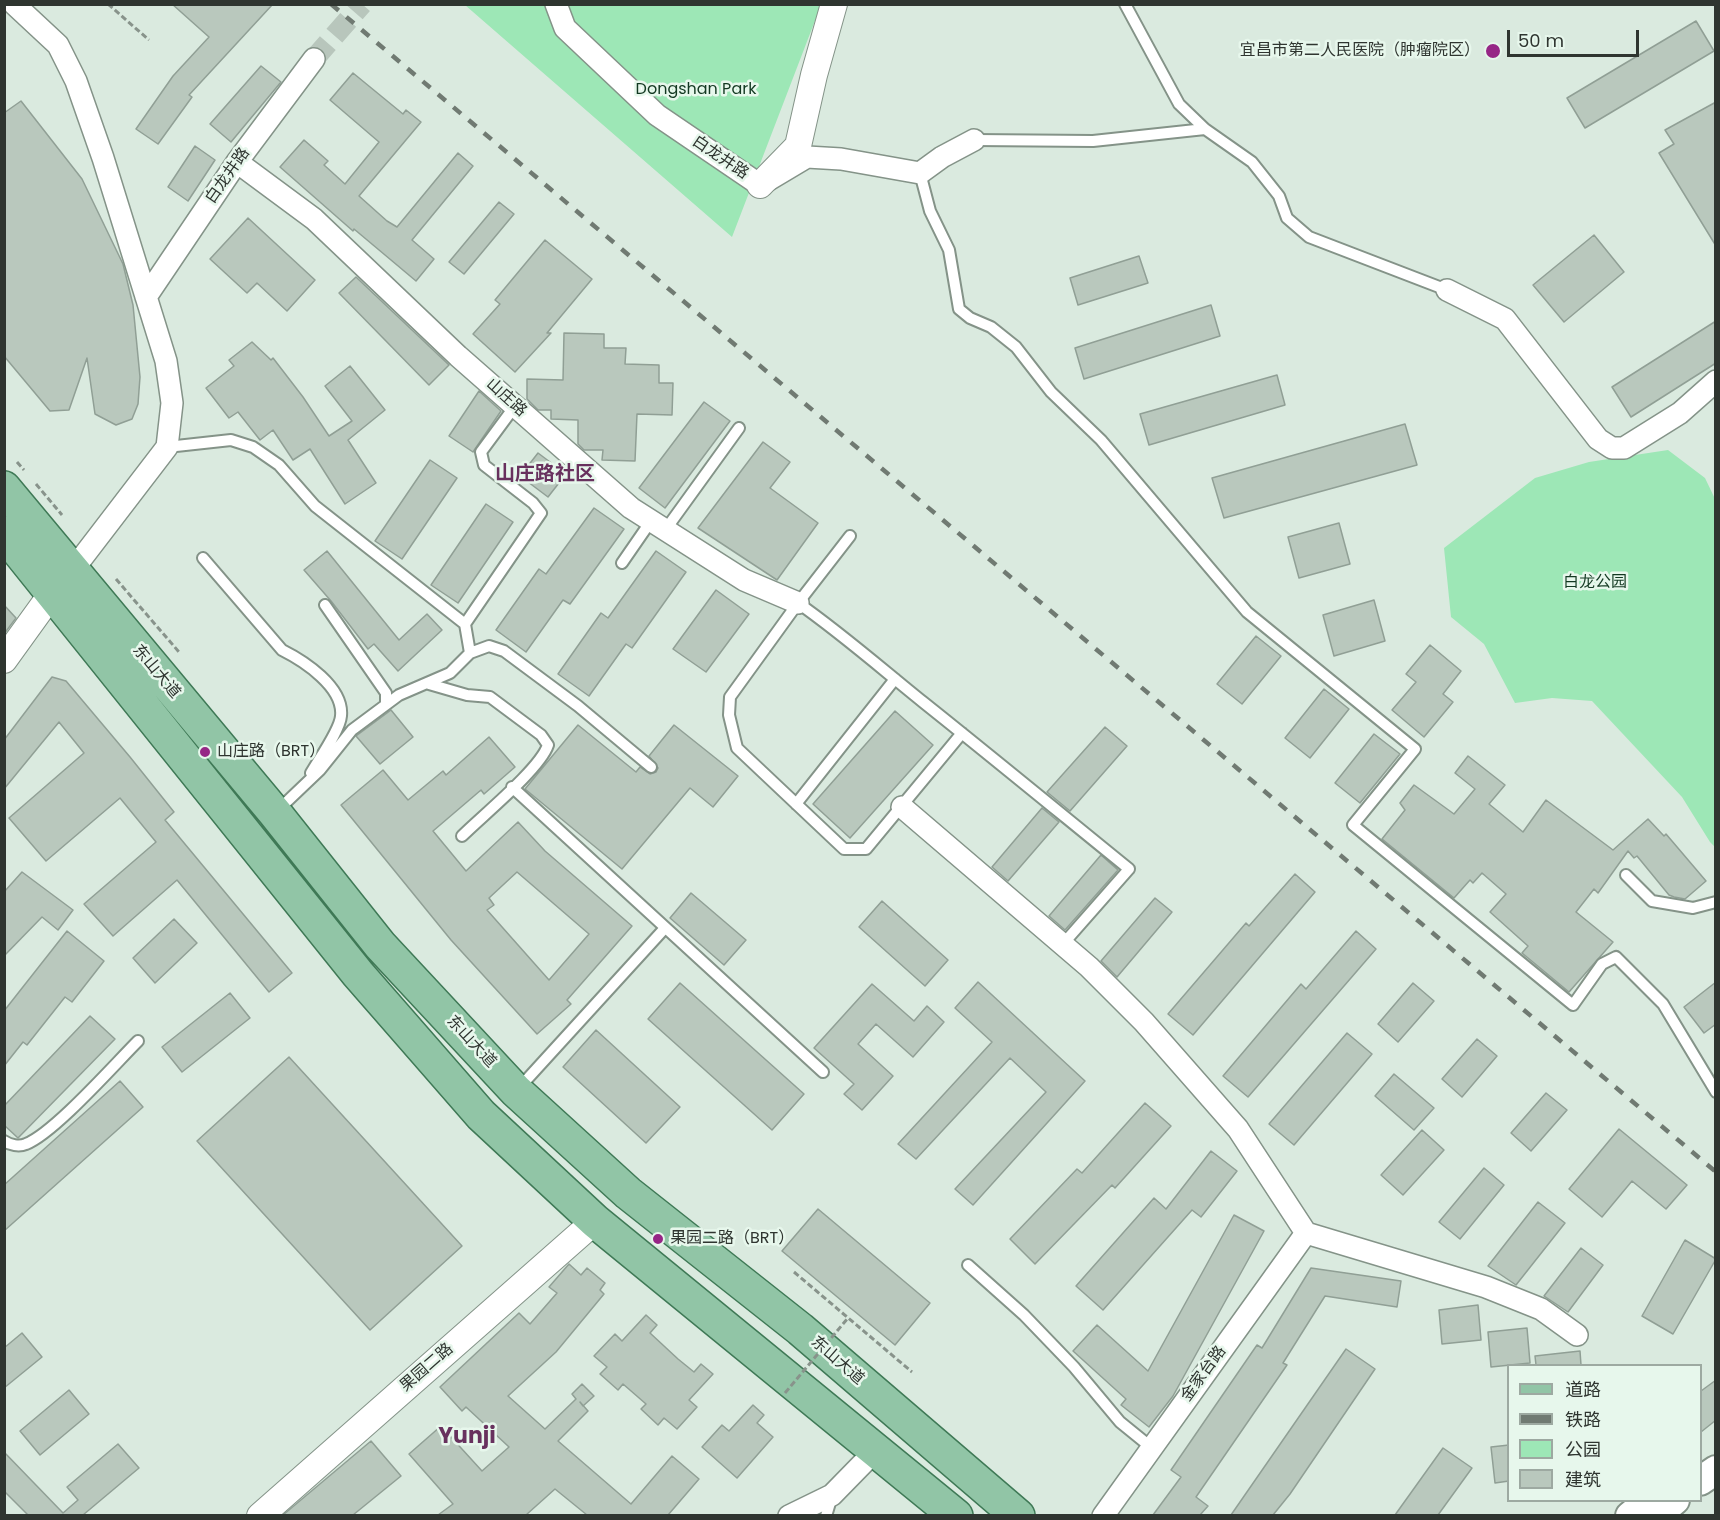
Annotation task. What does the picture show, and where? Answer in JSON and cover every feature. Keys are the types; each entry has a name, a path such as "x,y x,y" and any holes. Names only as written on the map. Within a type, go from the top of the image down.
{"main road":[{"name":"东山大道","path":"19,475 62,582 358,974 481,1114 595,1221 956,1515"},
{"name":"东山大道","path":"4,533 62,582 275,813 380,945 516,1091 628,1193 800,1329 1018,1515"},
{"path":"1702,1462 1716,1452"},
{"path":"1702,1480 1716,1470"},
{"path":"1630,1515 1647,1502"},
{"path":"1656,1515 1672,1502"}],"street":[{"path":"4,660 167,447 172,403 165,361 146,297 103,158 75,81 58,45 14,4"},
{"name":"白龙井路","path":"556,4 565,28 657,115 760,185"},
{"name":"白龙井路","path":"760,185 798,146 834,4"},
{"name":"白龙井路","path":"146,297 237,162 314,59"},
{"path":"920,173 942,157 974,140"},
{"name":"白龙井路","path":"760,185 807,157 841,159 920,173"},
{"name":"山庄路","path":"237,162 314,219 515,406 631,508 744,580 798,603"},
{"path":"1447,290 1505,319 1598,439 1612,448 1624,448 1680,413 1716,381"},
{"path":"902,807 1063,944 1144,1022 1238,1129 1306,1233 1486,1287 1540,1309 1577,1335"},
{"name":"果园二路","path":"260,1515 595,1221"},
{"name":"金家台路","path":"1103,1515 1306,1233"},
{"path":"789,1515 829,1505 876,1450"}],"lane":[{"path":"1125,4 1179,104 1205,129 1252,162 1279,196 1287,218 1309,237 1447,290"},
{"path":"974,140 1093,141 1205,129"},
{"path":"920,173 930,211 949,250 958,309 970,318 991,327 1016,347 1052,392 1101,440 1247,612 1415,749 1353,825 1573,1005 1602,964 1616,957 1663,1004 1716,1092"},
{"path":"465,624 541,513 533,503 484,465 482,452 515,406"},
{"path":"622,563 659,525 739,428"},
{"path":"167,447 231,440 253,447 279,465 315,506 465,624 470,653"},
{"path":"850,536 730,697 729,706 737,748 844,849 866,849 962,733"},
{"path":"203,558 282,650 297,657 332,688 341,705 342,718 305,784"},
{"path":"798,603 1129,869 1063,944"},
{"path":"325,605 386,693 386,704"},
{"path":"275,813 305,784 352,730 399,695 450,673 470,653 489,646 504,651 578,706 651,767"},
{"path":"796,804 895,679"},
{"path":"429,684 467,695 490,697 541,735 548,745 545,753 462,836"},
{"path":"512,787 823,1072"},
{"path":"1626,875 1652,901 1693,908 1716,902"},
{"path":"516,1091 665,928"},
{"path":"4,1141 10,1145 26,1145 55,1123 138,1041"},
{"path":"968,1265 1024,1315 1074,1367 1120,1422 1152,1448"}],"path":[{"path":"108,4 148,40"},
{"path":"19,475 62,515"},
{"path":"116,579 179,652"},
{"path":"794,1272 912,1372"},
{"path":"785,1393 848,1318"}],"green space":[{"name":"Dongshan Park","path":"465,5 821,5 732,237"},
{"name":"白龙公园","path":"1668,450 1705,478 1716,501 1715,847 1682,797 1592,701 1552,698 1515,703 1484,644 1451,617 1444,548 1535,478 1589,462"}],"building":[{"path":"172,4 273,4 189,95 192,97 158,144 136,129 173,76 209,37"},
{"path":"1696,21 1714,51 1585,128 1567,98"},
{"path":"261,66 281,82 231,142 210,124"},
{"path":"353,73 403,114 406,110 421,122 359,196 387,221 397,227 458,153 473,166 412,240 434,259 416,281 354,229 353,231 280,167 304,140 328,161 324,165 345,184 379,142 330,100"},
{"path":"21,101 82,179 123,264 133,305 140,377 138,404 132,419 116,425 95,414 87,358 69,410 50,411 4,356 4,113"},
{"path":"1716,102 1716,246 1659,153 1674,144 1665,130"},
{"path":"195,146 215,160 188,201 168,187"},
{"path":"499,202 514,214 464,274 449,262"},
{"path":"248,218 315,280 287,311 257,283 247,293 210,259"},
{"path":"1594,235 1624,272 1564,322 1533,285"},
{"path":"545,240 592,279 547,333 551,333 515,372 473,334 500,304 495,300"},
{"path":"1139,256 1148,283 1078,305 1070,278"},
{"path":"356,277 449,365 429,385 339,293"},
{"path":"1211,305 1220,336 1084,379 1075,348"},
{"path":"1716,321 1716,363 1631,417 1612,387"},
{"path":"564,333 604,334 604,348 626,348 625,364 659,365 659,383 673,383 672,415 637,414 635,461 602,460 603,450 584,450 578,444 578,420 551,419 551,410 538,410 527,399 527,379 563,380"},
{"path":"252,342 271,360 273,358 329,436 352,421 325,386 350,366 385,410 348,440 376,483 345,504 310,449 293,460 273,430 260,440 238,412 229,418 206,388 234,366 229,360"},
{"path":"1277,375 1285,405 1149,445 1140,414"},
{"path":"479,391 501,411 473,452 449,436"},
{"path":"704,402 730,421 665,508 639,488"},
{"path":"1405,424 1417,465 1224,518 1212,478"},
{"path":"763,442 790,462 770,488 818,523 777,580 698,528"},
{"path":"538,453 566,474 548,497 520,476"},
{"path":"430,460 457,478 402,559 375,541"},
{"path":"486,504 513,522 458,603 431,585"},
{"path":"594,508 624,529 570,604 563,600 526,652 496,630 539,569 546,574"},
{"path":"1339,523 1350,564 1299,578 1288,537"},
{"path":"327,551 399,640 427,614 442,630 398,671 374,644 368,649 304,570"},
{"path":"656,551 686,572 632,648 626,644 589,696 558,674 601,613 608,618"},
{"path":"716,590 749,614 706,672 673,649"},
{"path":"1374,600 1385,641 1334,656 1323,615"},
{"path":"4,605 16,618 4,634"},
{"path":"1256,636 1281,656 1242,704 1217,684"},
{"path":"1430,645 1461,671 1443,694 1453,702 1424,737 1392,710 1416,682 1406,674"},
{"path":"52,677 66,681 130,757 174,812 165,820 292,973 269,992 177,880 113,936 84,904 156,842 120,798 46,861 9,818 84,753 59,722 4,789 4,740"},
{"path":"1324,689 1349,709 1310,758 1285,738"},
{"path":"391,710 413,737 380,764 356,736"},
{"path":"895,711 933,745 850,838 813,804"},
{"path":"578,725 636,772 640,767 650,774 656,772 658,768 649,756 674,725 738,776 713,807 690,788 622,869 525,789"},
{"path":"1105,727 1127,746 1070,811 1047,792"},
{"path":"1374,734 1400,754 1360,803 1335,783"},
{"path":"489,737 515,767 484,794 481,790 433,831 466,871 518,822 545,851 632,926 567,1000 571,1004 537,1034 451,940 341,805 383,770 408,800 443,771 446,775","holes":["517,872 589,934 549,980 487,910 494,905 489,898"]},
{"path":"1468,756 1505,785 1489,804 1523,832 1546,800 1613,850 1648,819 1664,836 1666,834 1706,881 1685,899 1674,897 1669,895 1637,856 1634,858 1628,851 1598,893 1594,889 1576,912 1613,942 1569,992 1522,953 1528,946 1490,912 1506,894 1482,873 1473,883 1470,880 1454,898 1382,839 1405,810 1400,803 1414,785 1454,814 1475,789 1455,773"},
{"path":"1042,808 1059,822 1008,881 992,867"},
{"path":"1101,855 1118,870 1065,930 1049,916"},
{"path":"22,872 73,910 58,930 42,917 4,956 4,892"},
{"path":"1295,874 1315,892 1193,1035 1168,1014 1246,923 1249,926"},
{"path":"691,893 746,940 724,965 670,918"},
{"path":"1155,898 1172,912 1117,977 1101,961"},
{"path":"882,901 948,960 925,986 859,927"},
{"path":"174,919 197,943 155,983 133,958"},
{"path":"67,931 104,961 72,1002 65,997 27,1045 23,1042 4,1066 4,1011"},
{"path":"1356,931 1376,949 1248,1097 1223,1076 1301,984 1306,989"},
{"path":"978,982 1085,1081 973,1205 955,1189 1046,1092 1010,1058 916,1159 898,1144 992,1042 955,1008"},
{"path":"1716,982 1716,1024 1704,1033 1684,1007"},
{"path":"680,983 804,1094 772,1130 648,1019"},
{"path":"1413,983 1434,1001 1398,1042 1378,1024"},
{"path":"872,984 914,1021 927,1006 944,1022 913,1057 876,1024 858,1044 893,1076 862,1110 844,1094 854,1084 814,1048"},
{"path":"230,993 250,1018 182,1072 162,1047"},
{"path":"90,1016 115,1039 18,1138 4,1125 4,1106"},
{"path":"596,1030 680,1107 646,1143 563,1067"},
{"path":"1347,1033 1372,1054 1294,1145 1269,1124"},
{"path":"1477,1039 1497,1056 1462,1097 1442,1079"},
{"path":"289,1057 462,1246 370,1330 197,1141"},
{"path":"1394,1074 1434,1108 1414,1130 1375,1096"},
{"path":"120,1081 143,1107 4,1231 4,1185"},
{"path":"1546,1093 1567,1110 1531,1151 1511,1133"},
{"path":"1145,1103 1171,1126 1115,1188 1112,1185 1035,1264 1010,1239 1077,1169 1082,1173"},
{"path":"1619,1129 1687,1185 1666,1209 1632,1181 1602,1217 1569,1189"},
{"path":"1422,1130 1444,1150 1403,1195 1381,1175"},
{"path":"1211,1151 1237,1171 1201,1217 1192,1210 1103,1310 1076,1286 1154,1198 1166,1209"},
{"path":"1484,1168 1504,1185 1460,1239 1439,1222"},
{"path":"1538,1202 1565,1223 1516,1285 1488,1266"},
{"path":"818,1209 930,1303 895,1345 782,1251"},
{"path":"1234,1215 1264,1231 1173,1396 1149,1427 1121,1405 1126,1399 1073,1351 1097,1325 1148,1371"},
{"path":"1685,1240 1716,1259 1673,1334 1642,1316"},
{"path":"1581,1248 1603,1265 1568,1312 1544,1296"},
{"path":"569,1264 581,1275 587,1268 605,1283 600,1290 604,1294 556,1352 508,1396 545,1429 576,1399 572,1394 582,1384 594,1396 583,1406 588,1411 558,1441 631,1504 672,1456 699,1479 668,1515 587,1515 555,1489 526,1515 438,1515 453,1504 409,1454 441,1426 482,1471 509,1447 466,1407 462,1411 440,1387 519,1313 530,1324 557,1293 549,1287"},
{"path":"1311,1268 1401,1281 1397,1307 1325,1296 1283,1363 1287,1365 1196,1497 1208,1506 1200,1515 1153,1515 1181,1477 1171,1470 1257,1345 1262,1348"},
{"path":"1478,1305 1481,1340 1442,1344 1439,1310"},
{"path":"646,1315 657,1325 650,1333 678,1359 694,1372 701,1364 713,1374 689,1400 697,1407 677,1429 664,1418 658,1425 641,1409 646,1404 623,1384 618,1390 600,1374 607,1367 594,1356 615,1334 622,1341"},
{"path":"1527,1328 1530,1363 1491,1367 1488,1332"},
{"path":"22,1333 42,1357 4,1388 4,1348"},
{"path":"1346,1349 1375,1369 1290,1494 1273,1515 1231,1515"},
{"path":"1580,1351 1581,1364 1536,1364 1535,1356"},
{"path":"1716,1380 1716,1420 1702,1431 1702,1390"},
{"path":"69,1390 89,1414 40,1455 20,1431"},
{"path":"753,1405 764,1415 757,1423 773,1437 737,1478 702,1447 722,1425 729,1431"},
{"path":"371,1441 401,1476 353,1515 283,1515"},
{"path":"118,1444 139,1468 83,1515 28,1515 4,1491 4,1452 63,1513 78,1500 67,1487"},
{"path":"1507,1445 1507,1481 1495,1483 1491,1447"},
{"path":"1443,1448 1472,1468 1438,1515 1395,1515"}],"tunnel":[{"path":"314,59 362,4"}],"railway":[{"path":"331,4 1716,1172"}],"place":[{"name":"宜昌市第二人民医院（肿瘤院区）","path":"1493,51"},
{"name":"山庄路（BRT）","path":"205,752"},
{"name":"果园二路（BRT）","path":"658,1239"}],"district":[{"name":"山庄路社区","path":"545,475"},
{"name":"Yunji","path":"467,1437"}]}
